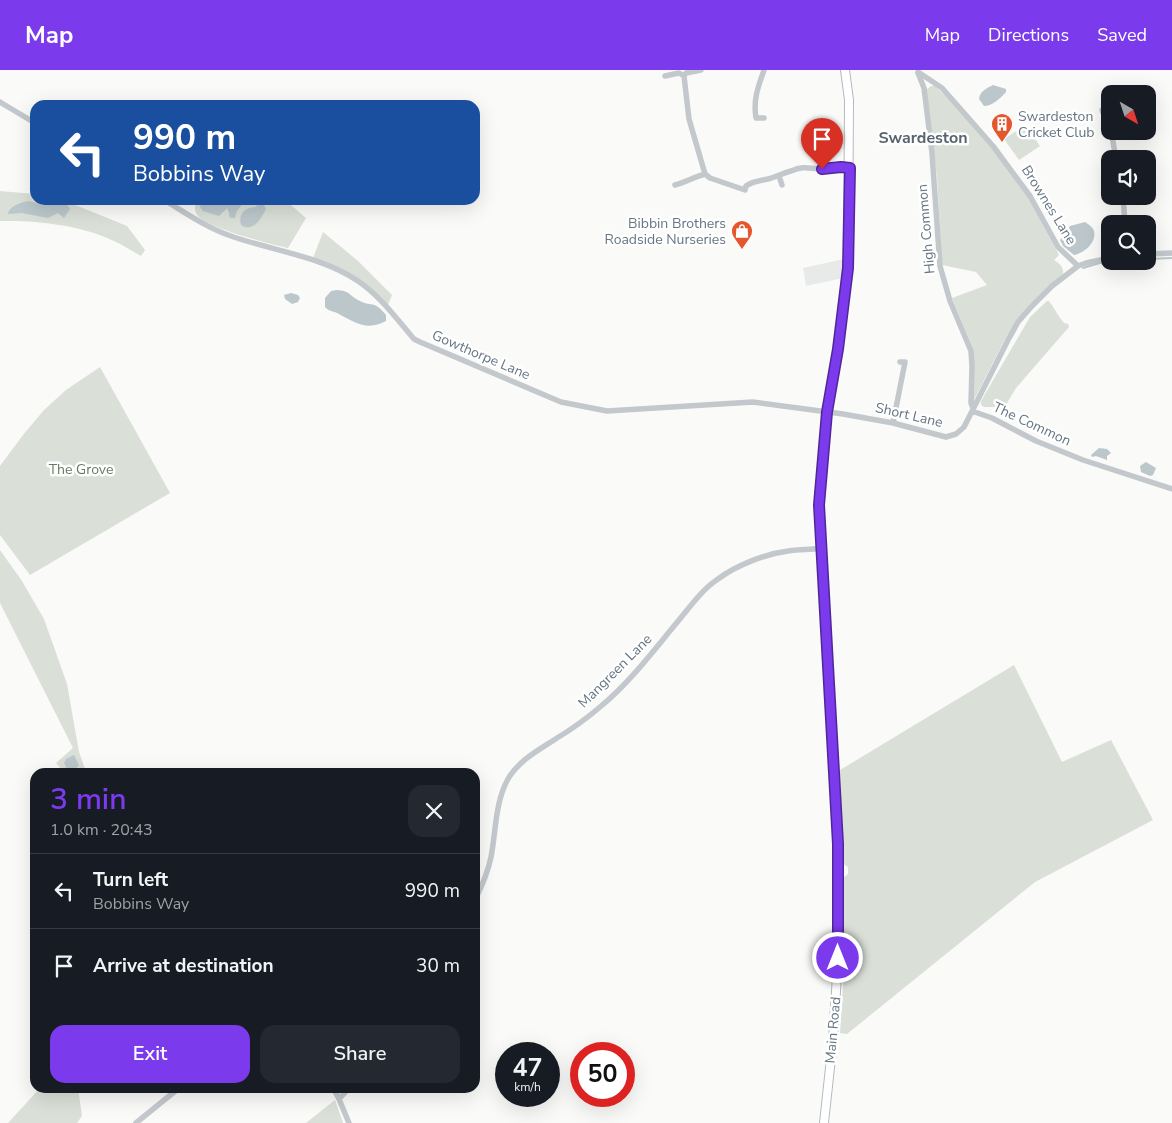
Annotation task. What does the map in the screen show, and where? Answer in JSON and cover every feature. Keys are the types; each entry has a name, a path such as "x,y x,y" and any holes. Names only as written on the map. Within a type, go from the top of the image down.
{"main road":[{"name":"Main Road","path":"824,1123 833,1040 838,958 838,844 819,505 827,412 838,349 848,268 849,100 845,70"}],"street":[{"path":"684,76 686,73 701,70"},
{"path":"756,118 754,100 764,70"},
{"name":"Brownes Lane","path":"917,71 942,88 993,146 1030,196 1058,247 1078,266"},
{"name":"High Common","path":"917,71 924,88 932,153 940,266 950,301 970,351 972,366 971,403 973,410"},
{"path":"665,76 679,73 684,76"},
{"path":"684,76 688,119 705,174 710,178 745,190 746,186 753,182 809,167 822,169 850,168"},
{"path":"0,102 30,120"},
{"path":"748,118 764,118"},
{"path":"675,185 685,183 694,177 705,174"},
{"path":"779,176 782,185"},
{"name":"Gowthorpe Lane","path":"172,205 222,233 305,258 342,272 370,290 414,338 420,342 561,402 607,411 753,402 827,412"},
{"path":"1156,254 1172,253"},
{"name":"The Common","path":"1101,260 1078,266 1052,286 1018,322 973,410 1036,441 1083,460 1172,490"},
{"path":"893,423 905,361"},
{"name":"Short Lane","path":"827,412 893,423 950,437 960,432 973,410"},
{"name":"Mangreen Lane","path":"480,887 491,859 505,786 514,770 521,763 532,753 575,726 602,705 651,654 703,591 718,579 735,569 768,556 785,551 822,548"},
{"path":"136,1123 173,1093"},
{"path":"336,1093 349,1123"},
{"path":"339,1098 344,1093"}],"shaded area":[{"path":"993,85 1006,89 1006,92 993,103 984,106 979,99 980,96 984,90"},
{"path":"28,201 30,201 30,205 67,205 70,209 64,218 58,213 48,218 22,213 8,214 18,204"},
{"path":"201,205 242,205 237,211 235,218 230,218 227,208 219,216 203,211"},
{"path":"257,205 264,205 266,209 259,221 249,227 241,225 240,221 243,212 249,208 256,207"},
{"path":"1085,222 1093,230 1093,240 1085,250 1074,255 1063,246 1060,240 1070,226"},
{"path":"844,259 843,278 806,286 803,268"},
{"path":"331,291 347,292 363,302 375,305 386,315 386,321 367,326 328,310 325,307 325,298"},
{"path":"291,293 298,295 300,298 298,302 292,304 285,299 284,295"},
{"path":"1099,448 1107,449 1111,453 1107,456 1107,460 1096,456 1092,457 1091,455"},
{"path":"1146,462 1156,468 1153,475 1150,476 1141,472 1140,466"},
{"path":"74,755 79,765 77,768 66,768 64,763 66,759"}],"green space":[{"path":"931,86 935,86 956,106 986,140 1028,197 1059,255 1054,260 1063,269 1063,274 1016,322 1004,341 973,402 974,354 952,298 987,285 976,272 942,265 937,177 926,90"},
{"path":"1026,125 1040,146 1019,160 1004,139"},
{"path":"0,191 30,194 30,205 75,205 127,226 145,250 141,256 121,244 73,227 28,221 0,221"},
{"path":"211,205 227,208 228,214 235,217 242,205 291,205 306,218 288,248 240,235 213,225 197,215 195,206"},
{"path":"323,232 358,261 392,295 388,305 371,288 313,258"},
{"path":"1049,301 1064,323 1068,324 1069,327 1016,388 1007,403 995,407 984,407 981,405 981,401 1030,317"},
{"name":"The Grove","path":"100,367 170,493 30,575 0,535 0,466 44,410 66,390"},
{"path":"0,550 22,581 44,619 67,684 79,752 85,768 60,768 56,763 73,748 0,603"},
{"path":"1014,665 1062,762 1111,740 1153,820 1035,882 847,1034 840,1033 844,969 842,879 848,874 848,867 842,863 840,770"},
{"path":"35,1093 79,1093 82,1116 77,1123 8,1123"},
{"path":"335,1100 343,1123 306,1123"}],"waterway":[{"path":"1156,259 1172,258"},
{"path":"1083,268 1101,263"}],"place":[{"name":"Swardeston Cricket Club","path":"1002,143"},
{"name":"Bibbin Brothers Roadside Nurseries","path":"742,250"}],"district":[{"name":"Swardeston","path":"923,138"}],"route":[{"path":"822,169 850,168 848,268 838,349 827,412 819,505 838,844 838,958"}]}
